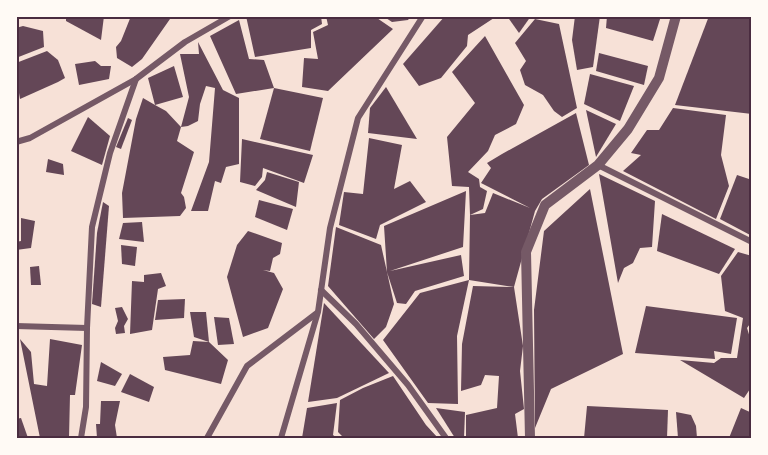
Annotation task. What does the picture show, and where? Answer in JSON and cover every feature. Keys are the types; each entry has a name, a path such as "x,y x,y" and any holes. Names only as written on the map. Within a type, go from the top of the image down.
{"street":[{"path":"212,26 216,16"},
{"path":"16,142 30,138 136,79 185,42 230,16"},
{"path":"281,438 318,312 330,228 358,117 423,16"},
{"path":"530,438 526,252 545,205 598,165 628,129 658,78 676,16"},
{"path":"81,438 86,406 92,227 110,153 136,79"},
{"path":"598,165 752,242"},
{"path":"321,290 356,324 408,385 446,438"},
{"path":"207,438 247,366 318,312"},
{"path":"16,326 87,328"}],"building":[{"path":"66,16 104,16 101,40 66,21"},
{"path":"131,16 165,16 170,19 142,59 132,67 117,58 116,47 121,41"},
{"path":"246,16 321,16 322,24 311,30 311,48 255,57"},
{"path":"326,16 374,16 393,29 328,91 302,87 304,58 318,59 313,32 328,25"},
{"path":"383,16 411,16 408,20 392,22"},
{"path":"445,16 497,16 468,35 467,46 441,78 419,86 403,64"},
{"path":"507,16 531,16 519,33"},
{"path":"575,16 600,16 593,67 577,70 572,40"},
{"path":"607,16 661,16 653,41 606,28"},
{"path":"709,16 752,16 752,114 675,105"},
{"path":"535,19 559,24 577,108 562,117 554,111 543,95 525,85 520,70 526,61 515,43"},
{"path":"239,20 249,59 264,60 274,88 236,94 210,36"},
{"path":"23,26 43,31 44,47 16,58 16,28"},
{"path":"485,36 524,105 516,124 495,135 488,151 468,172 479,179 480,187 487,191 483,209 470,215 469,187 452,186 447,137 475,103 452,72"},
{"path":"198,42 223,90 239,98 239,164 226,167 221,183 215,181 208,211 191,211 209,162 215,88 206,86 200,104 198,121 181,127 189,97 180,54 199,54"},
{"path":"47,51 58,60 65,78 20,99 16,63"},
{"path":"599,53 648,66 644,85 596,71"},
{"path":"95,61 101,66 111,66 109,79 79,85 75,64"},
{"path":"174,66 183,97 155,105 148,78"},
{"path":"590,74 634,86 620,121 584,104"},
{"path":"386,87 417,139 368,133 370,108"},
{"path":"274,88 323,98 310,151 260,139"},
{"path":"143,98 166,111 181,127 177,141 194,152 181,193 186,208 180,216 123,218 122,193 136,119"},
{"path":"673,108 726,115 721,155 729,186 716,219 623,171 641,155 631,153 647,130 659,130"},
{"path":"586,110 616,124 596,157"},
{"path":"576,113 589,165 542,199 535,211 514,287 469,280 470,215 485,213 493,193 530,208 481,183 491,168 487,163"},
{"path":"88,117 110,136 102,165 71,151"},
{"path":"128,118 132,120 121,149 116,147"},
{"path":"369,138 402,145 394,189 410,181 426,202 380,225 376,239 339,225 344,192 363,194"},
{"path":"242,139 313,155 304,183 263,168 262,177 255,186 240,182"},
{"path":"48,159 63,164 64,175 46,172"},
{"path":"267,172 299,182 296,207 256,190 265,180"},
{"path":"599,174 655,201 652,247 640,248 633,263 624,268 618,283"},
{"path":"737,175 752,180 752,236 720,219"},
{"path":"590,189 623,354 551,389 535,428 534,310 544,231"},
{"path":"466,191 463,247 390,271 461,255 464,276 415,291 406,304 397,303 387,272 384,226"},
{"path":"259,200 293,209 287,230 255,217"},
{"path":"103,202 109,206 101,307 92,304 97,233"},
{"path":"662,214 735,249 719,274 657,251"},
{"path":"21,218 35,221 31,248 16,250 16,242 21,241"},
{"path":"142,222 144,242 119,239 123,223"},
{"path":"336,227 381,245 394,304 386,327 374,339 328,286"},
{"path":"248,231 282,243 280,254 273,258 270,271 263,270 274,273 283,289 268,328 243,337 227,277 237,245"},
{"path":"121,245 137,247 135,266 122,264"},
{"path":"738,252 752,256 752,321 747,328 752,344 752,386 744,398 680,360 714,363 721,358 737,358 743,318 725,311 721,276"},
{"path":"39,266 41,285 31,285 30,267"},
{"path":"161,273 166,286 158,289 152,330 130,334 132,281 144,282 144,275"},
{"path":"469,280 457,336 458,404 428,403 383,340 420,293"},
{"path":"473,286 514,287 523,346 520,371 524,409 515,414 518,438 466,438 466,415 497,408 499,376 485,375 481,385 461,391 462,344"},
{"path":"185,299 184,318 155,320 158,300"},
{"path":"324,303 389,373 337,398 308,402"},
{"path":"646,306 737,318 731,354 714,351 715,359 635,353"},
{"path":"122,307 128,319 124,326 125,333 116,334 115,328 118,321 115,308"},
{"path":"190,312 206,312 209,342 194,337"},
{"path":"214,317 229,318 234,344 218,345"},
{"path":"20,339 31,352 34,384 47,386 50,339 82,345 75,395 70,395 69,438 40,438"},
{"path":"193,341 209,342 228,360 221,384 165,370 163,357 190,355"},
{"path":"101,362 122,374 115,386 97,381"},
{"path":"130,374 154,387 149,402 121,392"},
{"path":"393,376 426,425 438,438 344,438 338,432 340,400"},
{"path":"101,401 120,401 115,425 117,438 97,438 96,424 100,424"},
{"path":"337,403 333,435 337,438 302,438 307,408"},
{"path":"587,406 668,410 667,438 584,438"},
{"path":"436,408 465,412 464,438 455,438"},
{"path":"741,408 752,413 752,438 729,438"},
{"path":"676,412 691,415 696,426 697,438 678,438"},
{"path":"21,418 28,438 16,438 16,419"}]}
